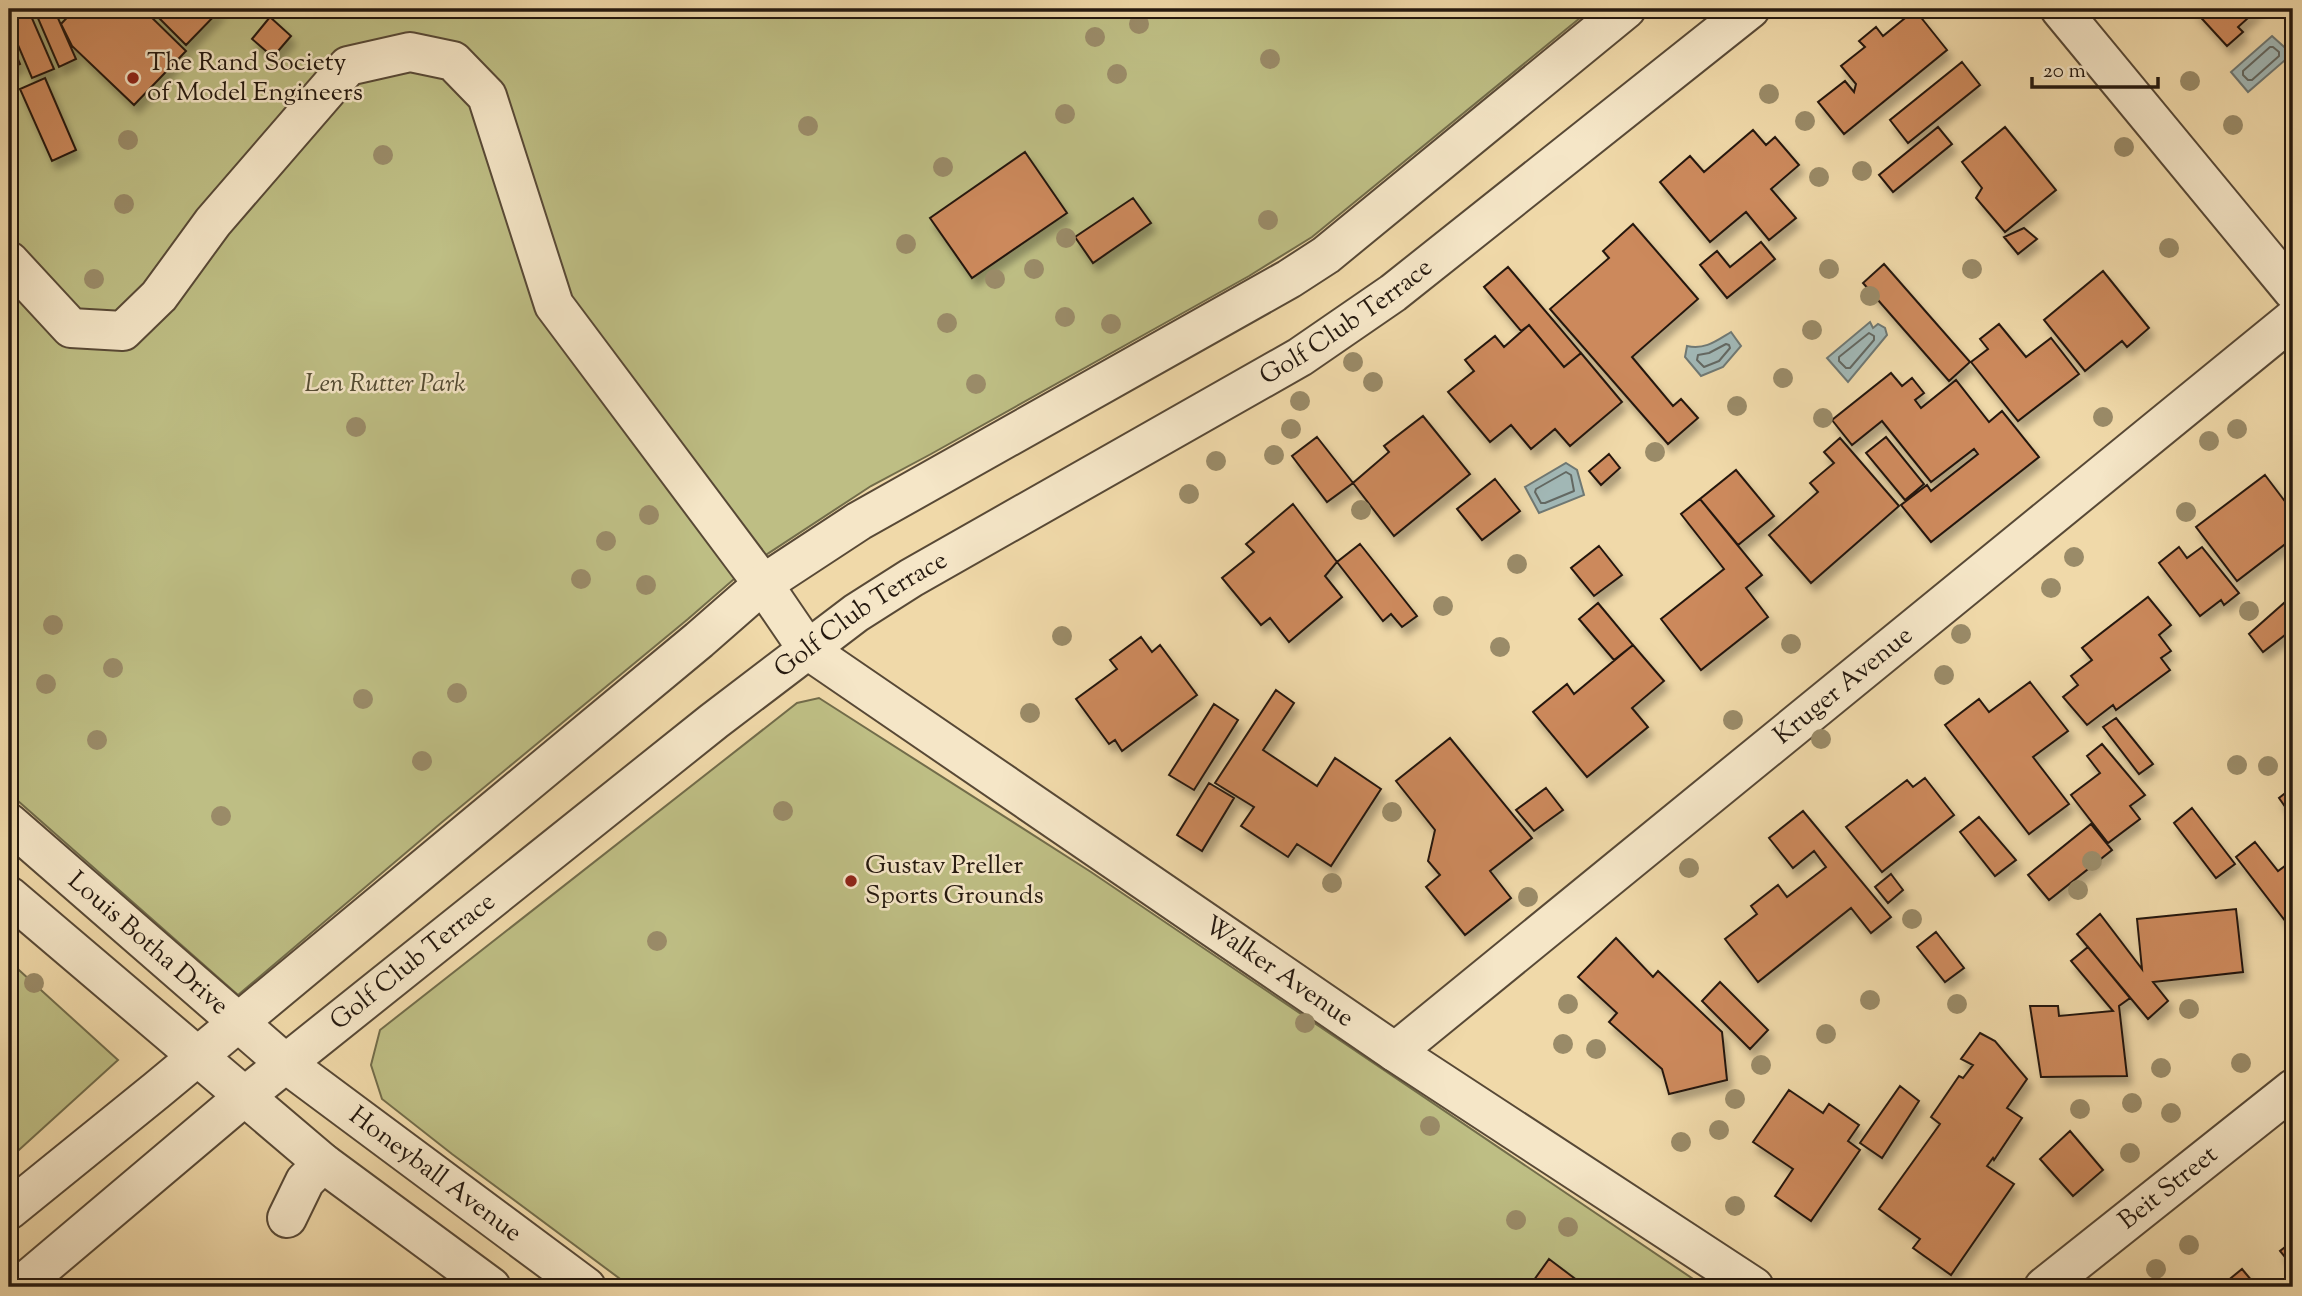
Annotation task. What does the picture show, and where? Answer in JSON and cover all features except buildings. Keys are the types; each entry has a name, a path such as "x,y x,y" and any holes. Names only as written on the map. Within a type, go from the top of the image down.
{"street":[{"path":"9,1210 238,1023 763,584 859,520 1289,279 1326,255 1626,9"},
{"name":"Golf Club Terrace","path":"19,1287 285,1063 714,721 856,613 911,578 1310,350 1393,293 1750,9"},
{"path":"2060,9 2293,291"},
{"path":"9,261 71,328 123,331 159,296 213,222 348,66 410,52 453,61 487,96 554,305 763,584 808,650"},
{"name":"Kruger Avenue","path":"1395,1052 2293,319"},
{"name":"Walker Avenue","path":"808,650 1395,1052 1754,1287"},
{"name":"Louis Botha Drive","path":"9,823 285,1063"},
{"name":"Louis Botha Drive","path":"9,896 245,1096"},
{"name":"Honeyball Avenue","path":"285,1063 574,1284"},
{"name":"Beit Street","path":"2044,1287 2293,1088"},
{"path":"245,1096 323,1163 491,1287"},
{"path":"287,1218 305,1181 323,1163"}],"green space":[{"name":"Len Rutter Park","path":"9,9 1591,9 1312,237 1249,276 871,486 749,566 238,995 9,793"},
{"name":"Gustav Preller Sports Grounds","path":"819,698 1091,872 1705,1287 631,1287 382,1099 371,1065 380,1030 797,703"},
{"path":"9,961 118,1060 9,1159"}],"water":[{"path":"2272,36 2292,54 2248,92 2231,72"},
{"path":"1870,322 1873,328 1878,324 1885,328 1887,335 1848,382 1827,358"},
{"path":"1731,332 1741,346 1723,367 1701,376 1685,357 1687,346 1705,346"},
{"path":"1566,463 1577,470 1584,495 1539,513 1525,487"}],"place":[{"name":"The Rand Society of Model Engineers","path":"133,78"},
{"name":"Gustav Preller Sports Grounds","path":"851,881"}]}
